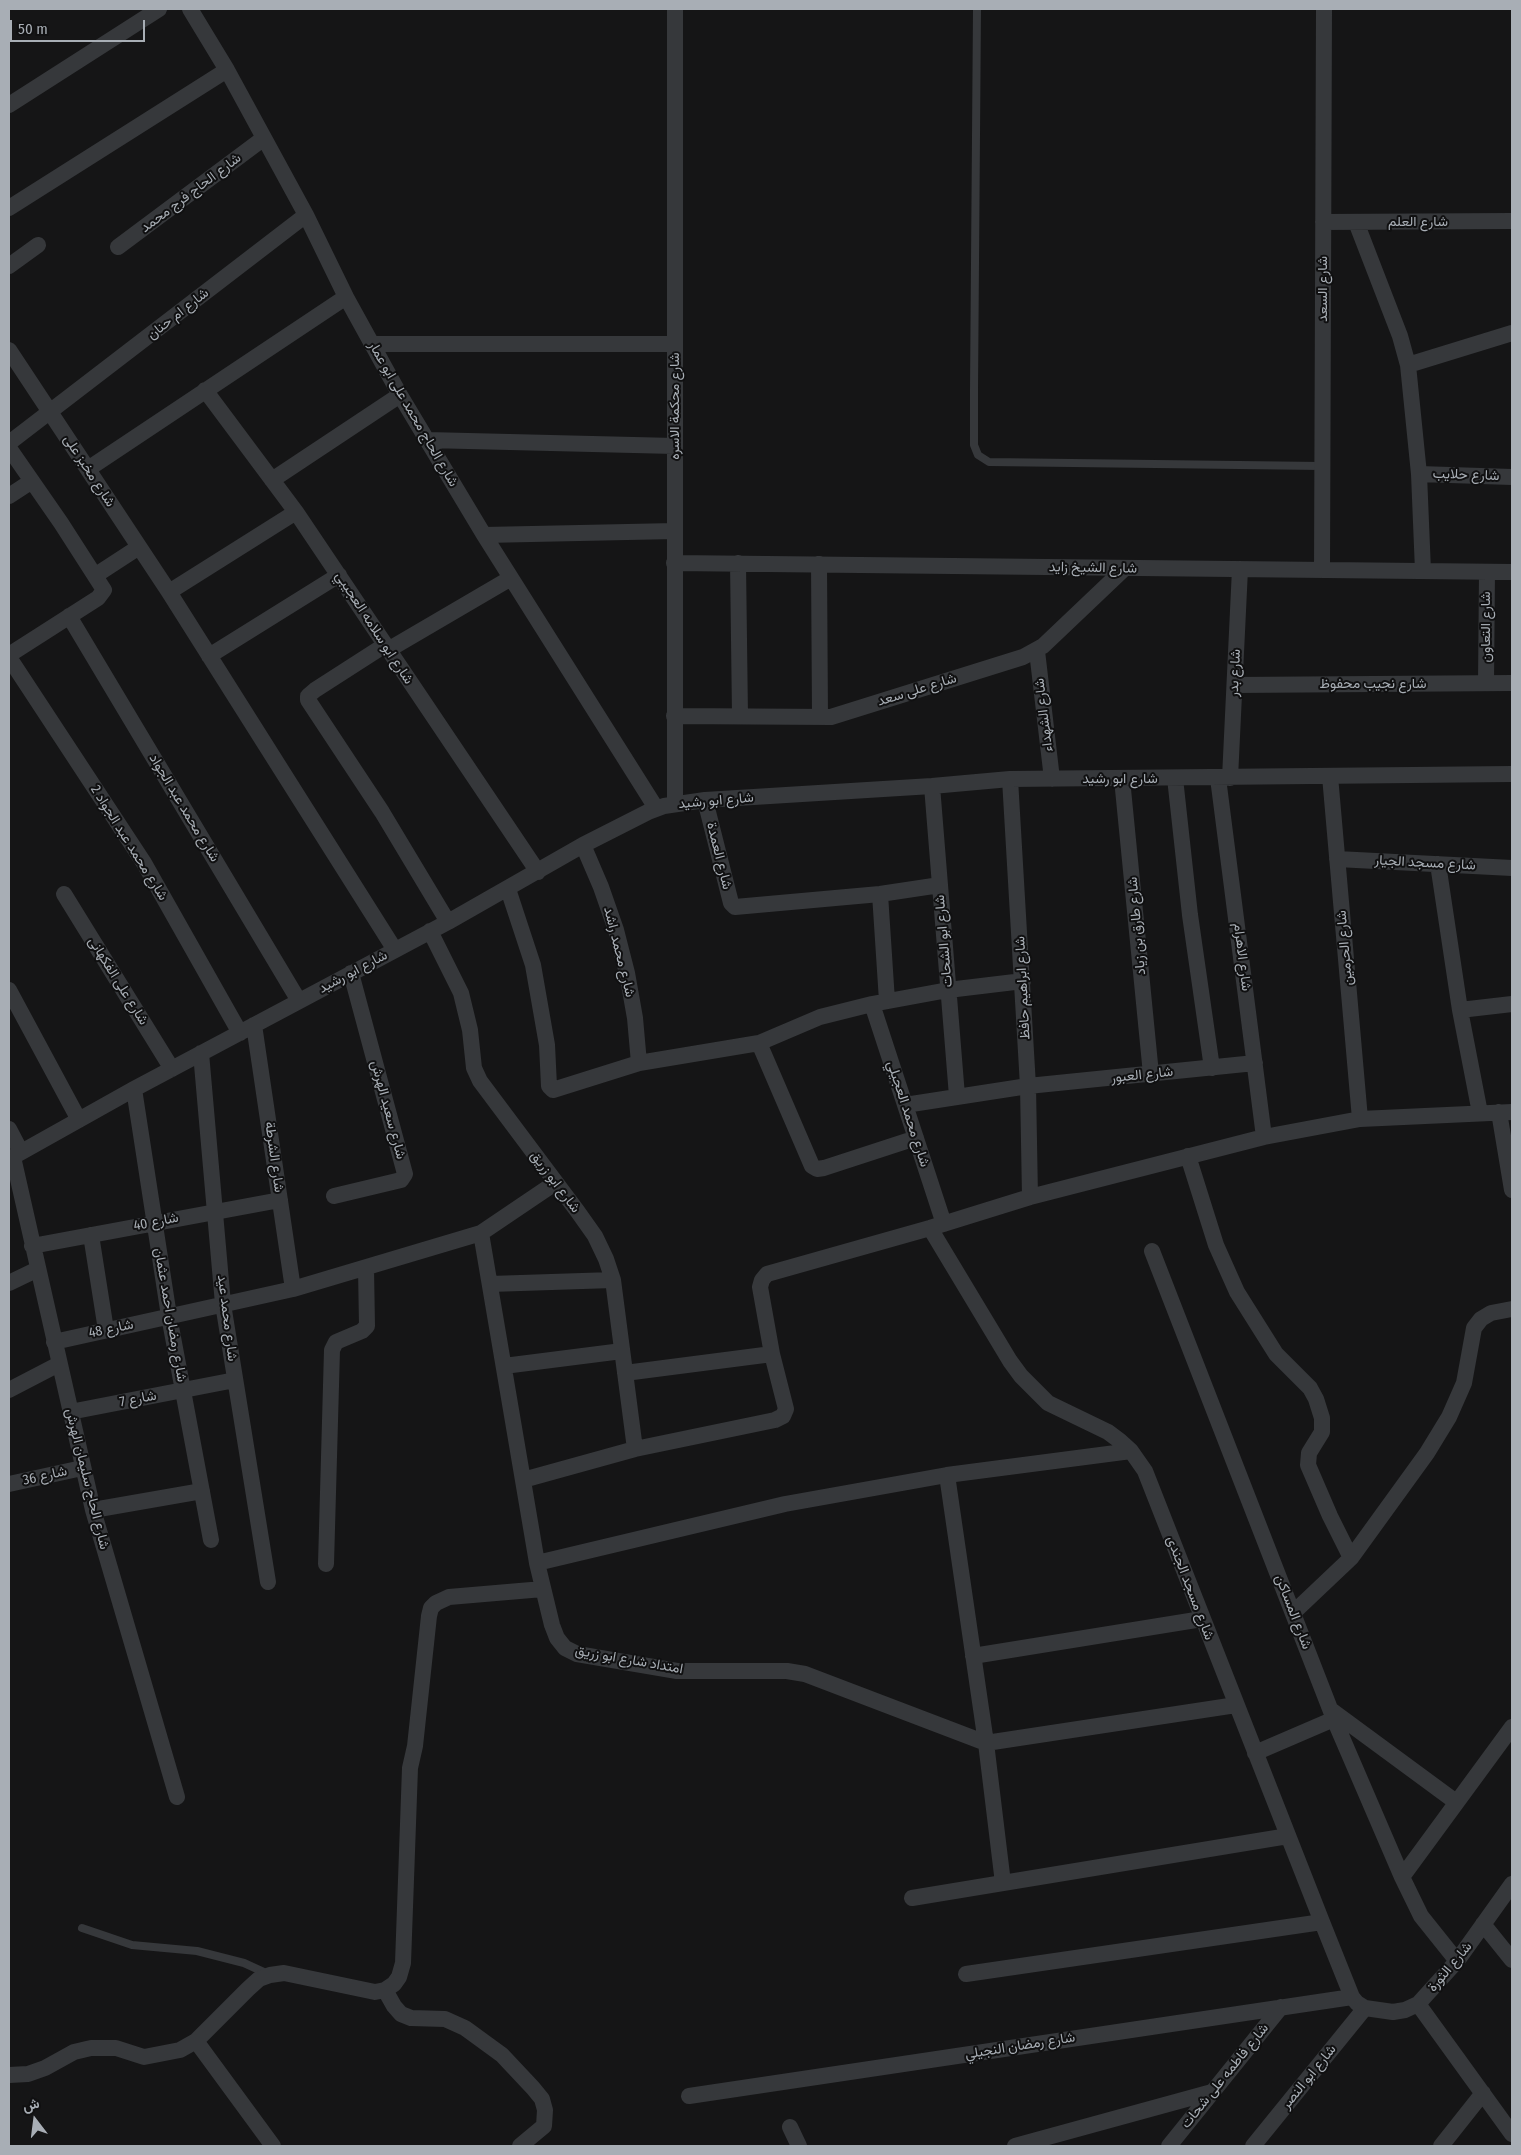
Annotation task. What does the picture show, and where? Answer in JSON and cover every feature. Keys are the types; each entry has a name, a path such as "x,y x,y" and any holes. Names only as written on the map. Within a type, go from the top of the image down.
{"street":[{"path":"9,105 159,9"},
{"name":"شارع الحاج محمد على ابو عمار","path":"190,9 227,70 306,215 346,297 400,395 484,535 656,808"},
{"name":"شارع محكمة الاسره","path":"675,9 675,803"},
{"name":"شارع السعد","path":"1322,570 1324,9"},
{"path":"9,208 227,70"},
{"name":"شارع الحاج فرج محمد","path":"118,248 264,138"},
{"name":"شارع ام حنان","path":"9,443 306,215"},
{"name":"شارع العلم","path":"1323,222 1512,221"},
{"path":"1356,222 1400,336 1408,365 1419,474 1423,571"},
{"path":"9,266 38,245"},
{"path":"88,469 346,297"},
{"path":"1408,365 1512,333"},
{"path":"371,344 675,344"},
{"name":"شارع مخبز على","path":"9,350 169,592 395,950"},
{"name":"شارع ابو سلامه العجيبي","path":"205,390 296,512 339,574 538,872"},
{"path":"272,480 400,395"},
{"path":"427,440 675,446"},
{"path":"9,448 103,585 102,593 12,653 10,659"},
{"name":"شارع حلايب","path":"1419,474 1512,477"},
{"path":"9,496 32,481"},
{"path":"169,592 296,512"},
{"path":"484,535 675,531"},
{"path":"96,576 139,547"},
{"name":"شارع الشيخ زايد","path":"674,563 1512,572"},
{"path":"738,564 740,716"},
{"path":"819,564 820,717"},
{"name":"شارع على سعد","path":"674,716 820,717 843,714 1023,657 1037,651 1124,568"},
{"name":"شارع بدر","path":"1224,778 1235,685 1240,569"},
{"name":"شارع التعاون","path":"1486,572 1486,683"},
{"path":"209,656 339,574"},
{"path":"448,922 382,812 308,700 308,696 386,647 511,578"},
{"name":"شارع محمد عبد الجواد","path":"69,616 299,1001"},
{"name":"شارع الشهداء","path":"1037,651 1052,779"},
{"name":"شارع محمد عبد الجواد 2","path":"10,659 144,863 240,1033"},
{"name":"شارع نجيب محفوظ","path":"1235,685 1512,683"},
{"name":"شارع ابو رشيد","path":"14,1156 134,1089 430,932 583,845 656,808 675,803 1010,779 1512,774"},
{"name":"شارع الحرمين","path":"1330,776 1360,1119"},
{"path":"1175,778 1190,914 1212,1068"},
{"name":"شارع الاهرام","path":"1224,778 1264,1137"},
{"name":"شارع ابراهيم حافظ","path":"1010,779 1023,981 1028,1086 1030,1197"},
{"name":"شارع طارق بن زياد","path":"1122,779 1151,1074"},
{"name":"شارع ابو الشحات","path":"932,786 957,1096"},
{"name":"شارع العمدة","path":"705,800 731,903 737,908 880,894"},
{"name":"شارع محمد راشد","path":"583,845 602,887 623,956 635,1018 639,1063"},
{"name":"شارع مسجد الجيار","path":"1337,859 1512,868"},
{"path":"1438,864 1460,1010 1480,1113"},
{"path":"880,894 940,885"},
{"path":"508,889 522,927 535,973 546,1045 550,1089 556,1090 639,1063 759,1043 820,1017 880,1003 948,990 1023,981"},
{"name":"شارع على الفكهانى","path":"64,894 172,1069"},
{"name":"شارع محمد العجيلي","path":"880,894 880,1003 937,1226"},
{"name":"شارع ابو زريق","path":"430,932 461,993 470,1030 476,1074 595,1236 606,1259 613,1280 635,1449"},
{"name":"شارع سعيد الهرش","path":"334,1196 401,1180 405,1174 351,973"},
{"path":"9,990 79,1120"},
{"path":"1460,1010 1512,1004"},
{"name":"شارع الشرطة","path":"254,1025 293,1289"},
{"path":"759,1043 812,1166 817,1169 824,1168 916,1138"},
{"name":"شارع محمد عيد","path":"201,1053 223,1304 268,1582"},
{"name":"شارع العبور","path":"905,1105 1028,1086 1255,1063"},
{"name":"شارع رمضان احمد عثمان","path":"134,1089 169,1316 211,1540"},
{"path":"523,1480 635,1449 775,1420 783,1416 786,1409 772,1354 760,1287 762,1280 767,1274 937,1226 1030,1197 1264,1137 1360,1119 1506,1112 1512,1190"},
{"name":"شارع الحاج سليمان الهرش","path":"9,1129 32,1246 82,1468 177,1797"},
{"path":"1188,1156 1216,1245 1238,1292 1276,1354 1310,1388 1316,1398 1322,1418 1322,1432 1309,1453 1308,1465 1351,1558"},
{"name":"شارع 48","path":"54,1342 293,1289 481,1233 555,1183"},
{"name":"شارع 40","path":"32,1246 280,1200"},
{"name":"شارع مسجد الجندى","path":"937,1226 1010,1361 1032,1388 1048,1403 1108,1432 1131,1451 1145,1471 1352,1997 1365,2008"},
{"name":"امتداد شارع ابو زريق","path":"481,1233 537,1563 556,1638 565,1648 577,1654 677,1671 787,1671 805,1674 986,1743"},
{"path":"91,1234 106,1330"},
{"name":"شارع المساكن","path":"1152,1251 1294,1612 1332,1714 1402,1877 1421,1916 1457,1961"},
{"path":"326,1564 332,1350 336,1342 362,1331 367,1326 366,1268"},
{"path":"9,1282 38,1269"},
{"path":"490,1284 613,1280"},
{"path":"1294,1612 1351,1558 1427,1453 1449,1417 1464,1383 1474,1328 1480,1318 1491,1313 1512,1309"},
{"path":"504,1366 622,1351"},
{"path":"625,1373 772,1354"},
{"path":"9,1390 59,1364"},
{"name":"شارع 7","path":"70,1412 235,1380"},
{"path":"537,1563 785,1504 947,1476 1131,1451"},
{"name":"شارع 36","path":"9,1484 82,1468"},
{"path":"947,1476 986,1743 1003,1883"},
{"path":"93,1510 202,1492"},
{"path":"9,2075 28,2074 74,2052 91,2048 116,2048 144,2057 180,2050 196,2041 259,1979 270,1975 284,1973 375,1992 385,1990 399,1977 404,1963 410,1768 415,1746 431,1608 436,1602 449,1597 543,1589"},
{"path":"973,1656 1202,1619"},
{"path":"986,1743 1236,1705"},
{"path":"1255,1753 1332,1714 1456,1802"},
{"path":"1402,1877 1512,1727"},
{"path":"912,1898 1288,1836"},
{"name":"شارع الثورة","path":"1365,2008 1393,2012 1405,2010 1418,2004 1457,1961 1512,1884"},
{"path":"966,1974 1322,1922"},
{"path":"1484,1924 1512,1960"},
{"path":"385,1990 401,2014 411,2018 444,2019 465,2028 502,2055 533,2088 542,2099 545,2110 544,2126 520,2146"},
{"name":"شارع رمضان النجيلي","path":"689,2096 1352,1997"},
{"path":"1418,2004 1512,2134"},
{"name":"شارع فاطمه على شحات","path":"1169,2146 1281,2007"},
{"name":"شارع ابو النصر","path":"1253,2146 1365,2008"},
{"path":"196,2041 273,2146"},
{"path":"1015,2146 1212,2092"},
{"path":"1441,2146 1483,2094"},
{"path":"790,2127 799,2146"}],"lane":[{"path":"977,9 974,445 978,455 989,462 1322,466"},
{"path":"82,1928 132,1945 197,1951 244,1963 270,1975"}]}
